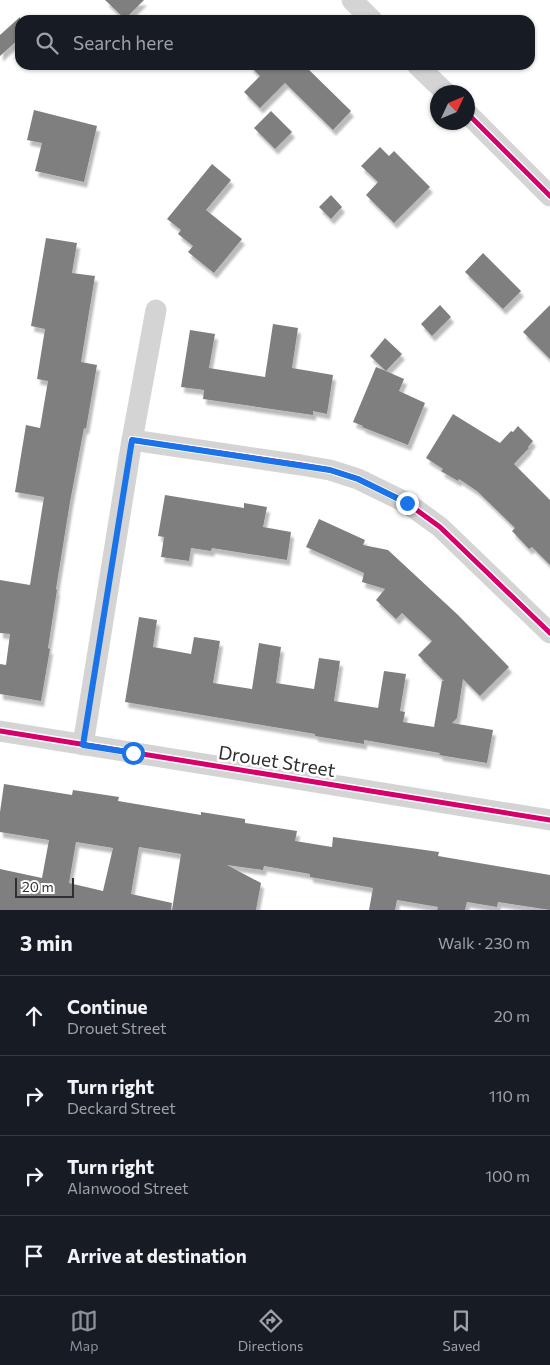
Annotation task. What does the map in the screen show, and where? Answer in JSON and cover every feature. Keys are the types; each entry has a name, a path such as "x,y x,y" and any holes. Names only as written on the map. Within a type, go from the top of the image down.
{"street":[{"path":"352,0 367,15"},
{"path":"423,70 438,85"},
{"path":"475,121 550,196"},
{"path":"83,745 132,440 156,310"},
{"path":"132,440 330,470 358,479 407,503 440,527 550,633"},
{"name":"Drouet Street","path":"0,731 550,820"}],"building":[{"path":"105,0 144,0 129,15 121,15"},
{"path":"15,22 15,42 0,56 0,35"},
{"path":"254,70 309,70 351,111 333,130 285,83 260,108 244,92 260,76"},
{"path":"34,110 97,126 84,182 35,171 42,143 27,140"},
{"path":"271,111 292,132 275,149 254,128"},
{"path":"380,147 389,156 394,151 430,187 394,223 366,195 378,182 361,166"},
{"path":"212,164 231,180 206,210 242,239 214,273 188,252 193,246 178,234 181,230 167,219"},
{"path":"331,195 342,207 331,219 319,207"},
{"path":"46,238 77,243 72,273 95,276 81,362 97,365 86,429 84,428 70,502 41,701 0,694 0,664 6,665 10,634 0,633 0,580 30,585 44,497 15,492 26,425 40,428 48,381 37,379 45,329 31,326"},
{"path":"483,253 521,291 503,309 465,272"},
{"path":"440,305 451,317 432,336 421,324"},
{"path":"550,305 550,359 523,332"},
{"path":"273,324 298,328 292,368 333,375 327,414 313,411 313,415 203,399 204,390 181,387 190,330 215,334 209,368 265,377"},
{"path":"385,338 402,354 386,371 370,356"},
{"path":"376,367 404,379 399,391 425,403 408,445 353,422"},
{"path":"453,414 500,443 518,426 533,441 514,464 550,500 550,565 532,547 529,549 512,531 515,528 477,491 459,479 458,481 441,471 443,469 426,458"},
{"path":"165,495 244,508 244,503 267,507 263,527 291,532 287,560 212,548 211,551 191,548 189,561 161,557 164,537 158,536"},
{"path":"319,519 365,540 363,545 388,550 458,615 509,667 480,696 463,679 457,718 452,723 493,730 487,763 364,740 364,744 125,702 139,617 157,620 153,647 191,654 194,637 220,641 213,683 252,689 259,643 281,647 276,683 314,689 319,658 340,661 334,701 378,708 384,671 406,674 400,711 405,712 403,722 434,727 442,681 444,681 418,655 432,641 402,613 396,619 376,600 385,589 362,582 364,573 306,547"},
{"path":"4,784 72,795 73,790 119,797 118,801 201,815 201,812 245,819 245,823 297,831 295,841 332,847 333,837 439,852 438,856 550,875 550,910 498,902 497,907 467,902 465,910 437,910 438,907 397,900 395,910 369,910 373,888 310,877 310,874 264,866 263,870 227,865 261,883 256,910 172,910 181,854 139,847 131,894 172,903 171,910 0,910 0,869 42,878 49,840 0,832 0,812","holes":["76,842 113,848 103,891 69,883"]}],"cycle path":[{"path":"475,121 550,196"},
{"path":"132,440 330,470 358,479 407,503 440,527 550,633"},
{"path":"0,731 550,820"}],"route":[{"path":"133,753 83,745 132,440 330,470 358,479 407,503"}]}
